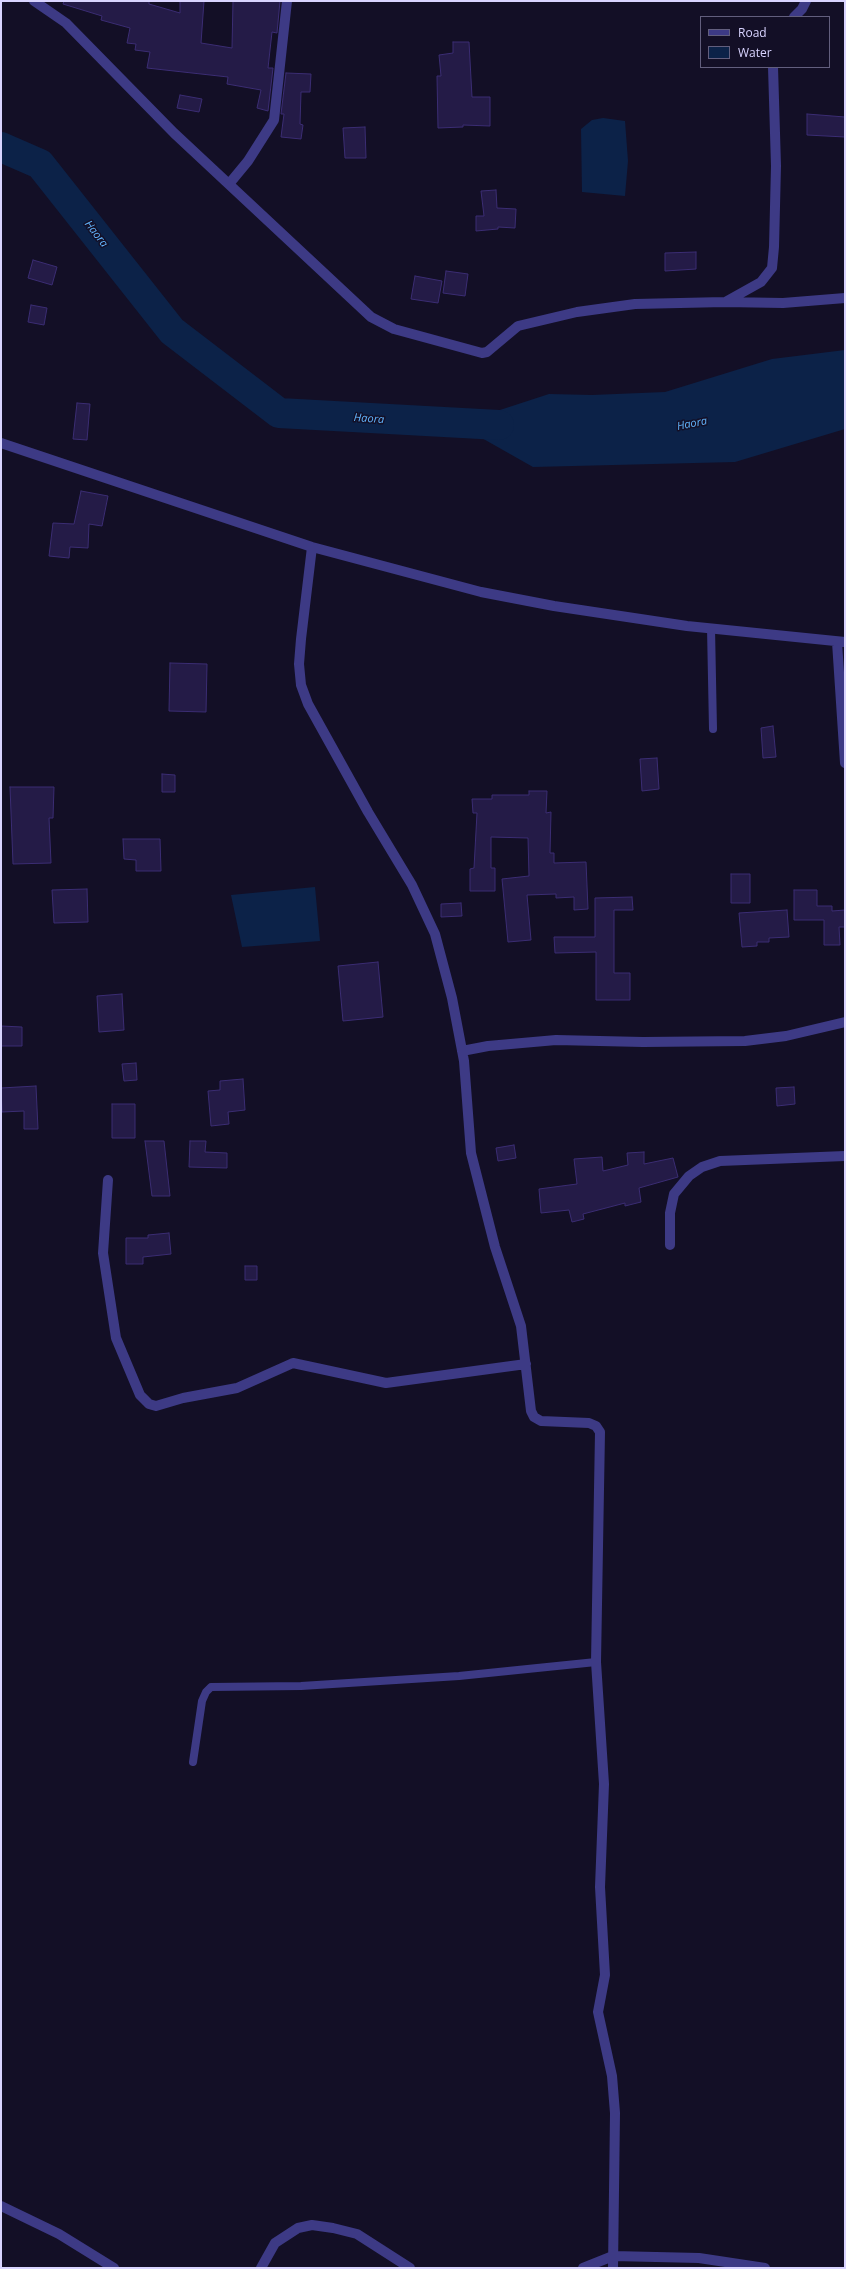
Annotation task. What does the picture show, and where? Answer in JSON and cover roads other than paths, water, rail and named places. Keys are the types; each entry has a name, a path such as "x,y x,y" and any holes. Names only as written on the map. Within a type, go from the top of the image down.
{"street":[{"path":"34,1 66,22 174,134 372,317 394,329 476,353 487,352 518,326 577,312 635,304 725,302 783,303 845,298"},
{"path":"228,184 248,161 274,120 287,1"},
{"path":"795,16 802,9 806,1"},
{"path":"725,302 761,282 772,268 776,166 773,68"},
{"path":"1,443 312,547 399,571 488,593 554,606 711,628 841,642 845,763"},
{"path":"312,547 300,646 299,664 301,685 308,704 368,812 412,885 435,934 452,998 462,1052 468,1100 471,1153 495,1247 521,1326 534,1417 541,1421 590,1423 596,1426 600,1432 596,1662 604,1784 600,1887 602,1952 606,1974 598,2012 612,2076 615,2113 613,2263"},
{"path":"462,1052 488,1046 556,1040 643,1042 745,1041 786,1036 845,1022"},
{"path":"670,1245 670,1213 674,1194 689,1176 702,1167 720,1161 845,1156"},
{"path":"108,1180 103,1253 116,1338 140,1395 149,1404 156,1406 183,1398 237,1388 293,1363 386,1383 526,1364"},
{"path":"1,2206 59,2234 114,2268"},
{"path":"261,2268 275,2243 298,2228 312,2225 333,2228 362,2236 410,2268"},
{"path":"583,2268 613,2263 699,2258 765,2268"}],"lane":[{"path":"711,628 713,729"},
{"path":"193,1762 202,1700 211,1687 301,1686 458,1676 596,1662"}],"water":[{"path":"603,118 625,121 628,161 625,196 582,192 581,129 592,120"},
{"path":"845,350 845,429 735,462 533,467 457,424 549,394 592,395 665,392 772,359"},
{"path":"315,887 320,941 242,947 231,895"}],"waterway":[{"name":"Haora","path":"1,147 40,164 172,331 279,413 499,425"}]}
